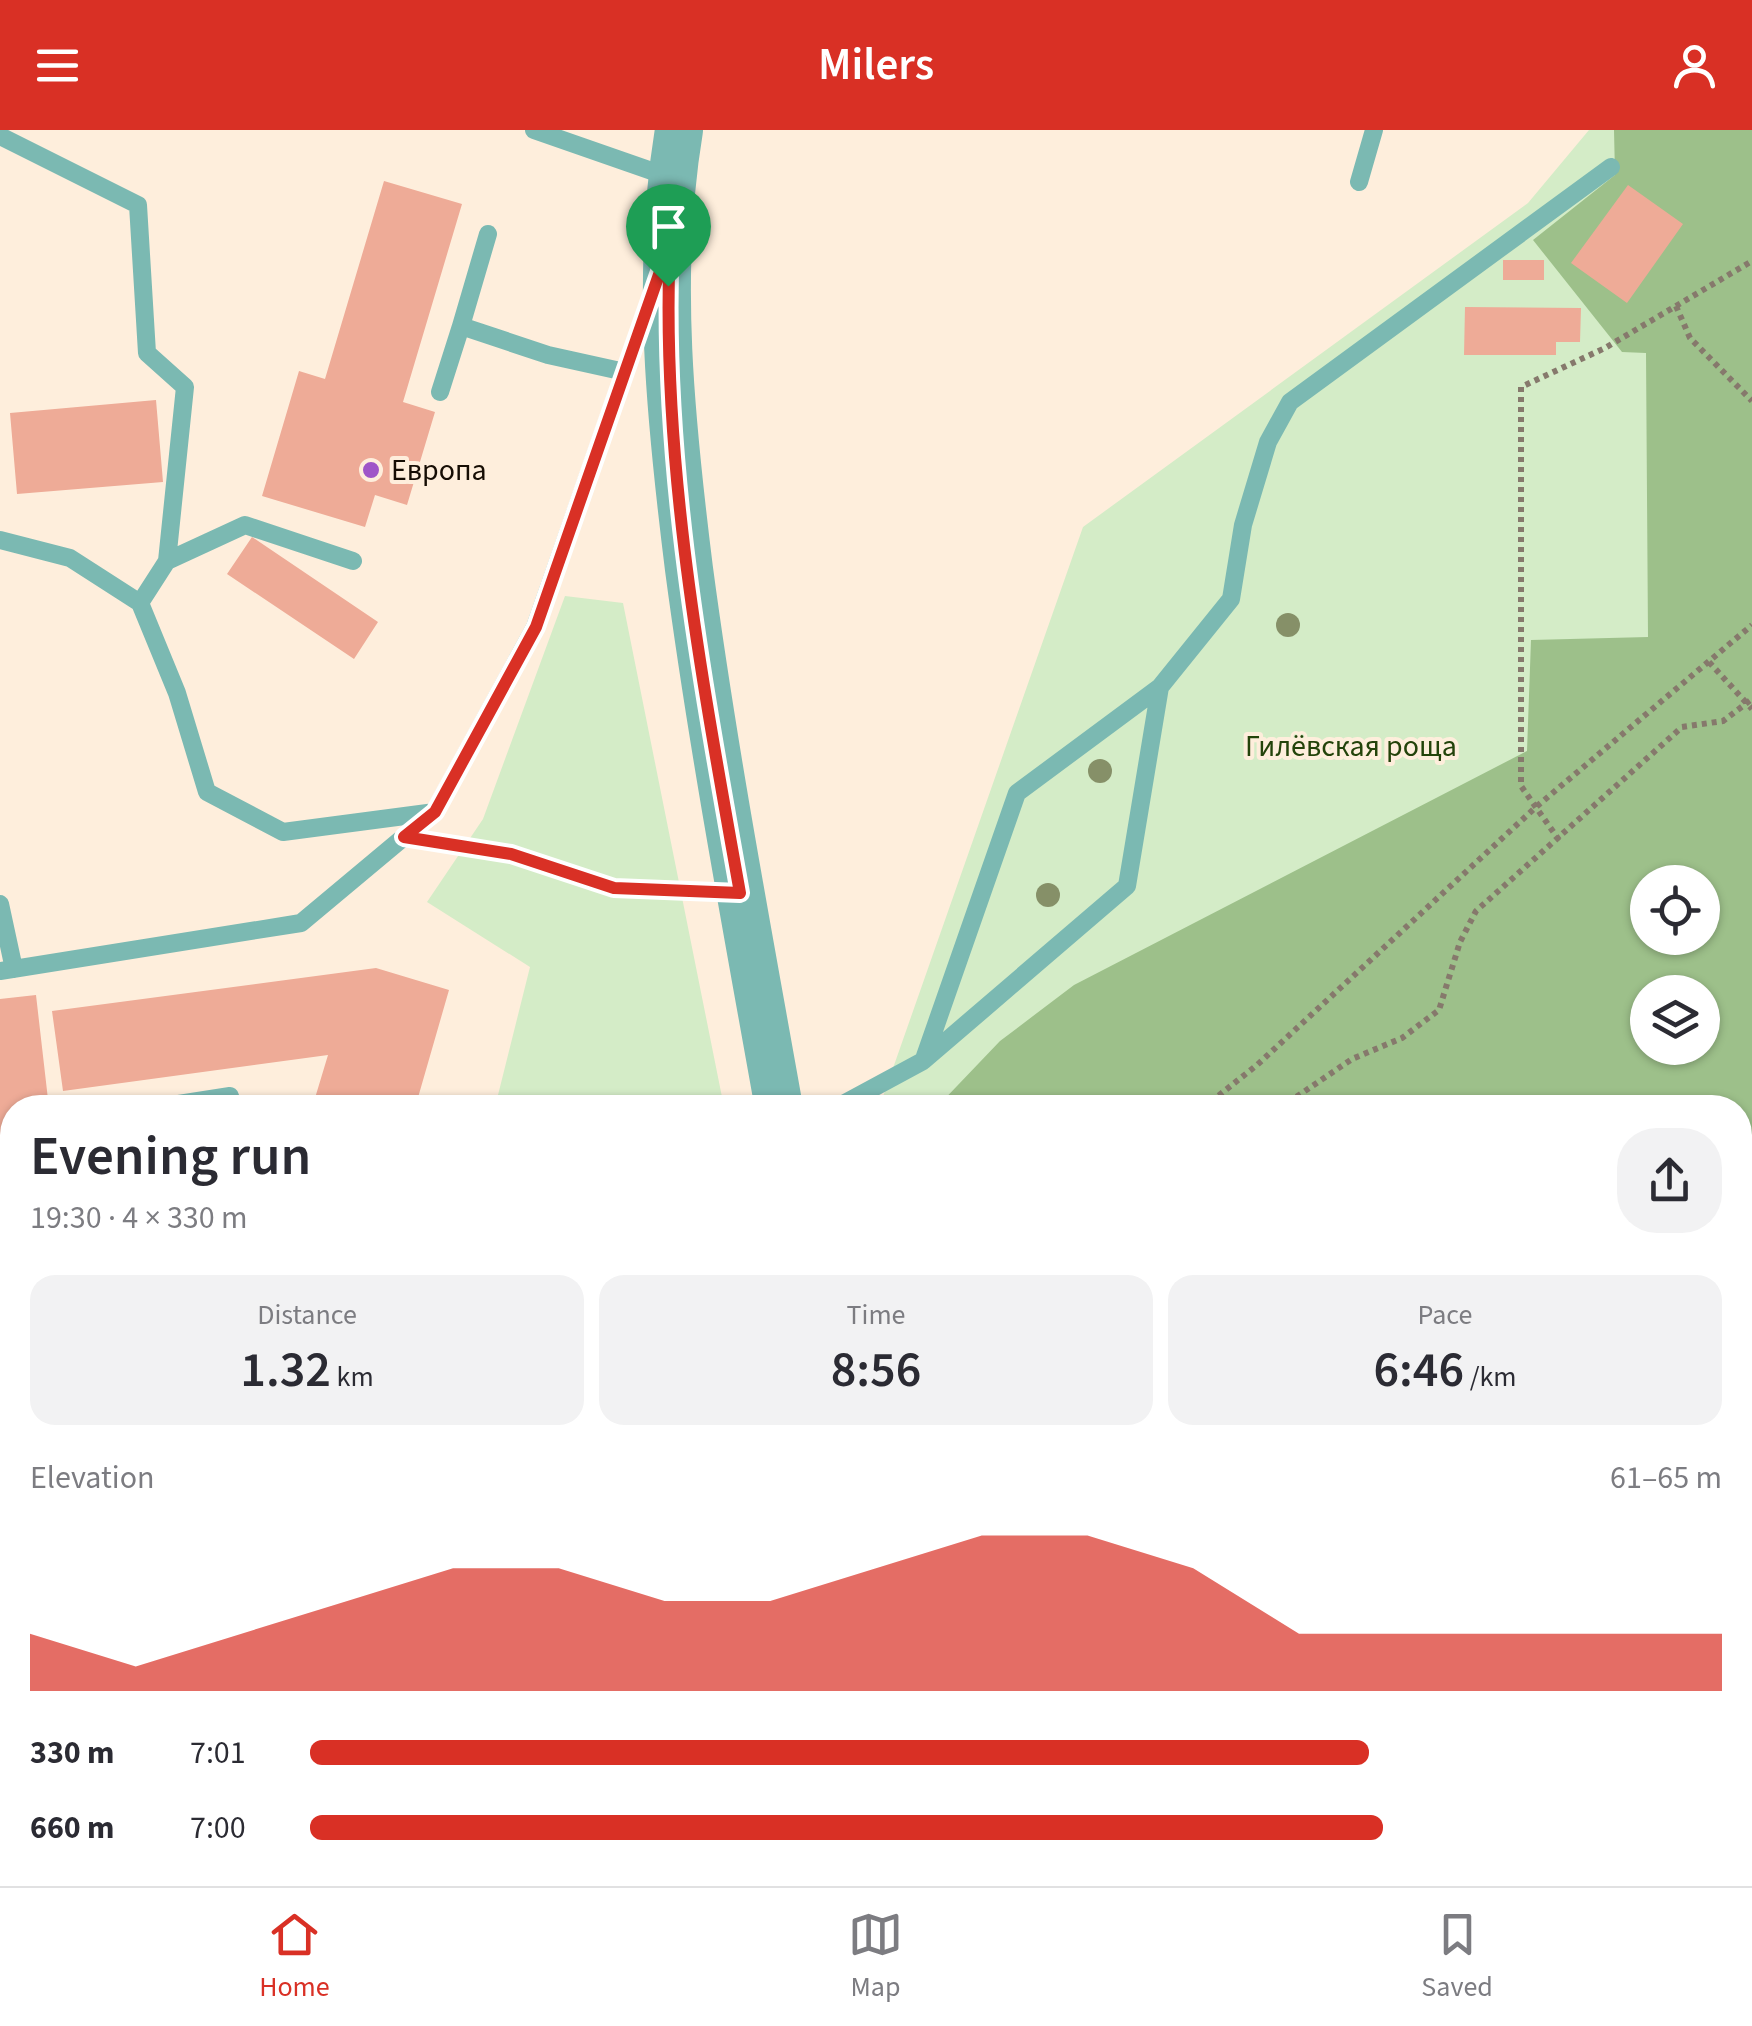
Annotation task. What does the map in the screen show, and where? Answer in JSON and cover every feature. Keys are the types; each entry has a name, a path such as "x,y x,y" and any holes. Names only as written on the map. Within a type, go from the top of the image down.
{"street":[{"path":"679,130 670,243 672,433 709,717 777,1095"}],"lane":[{"path":"534,130 674,179"},
{"path":"1359,182 1374,130"},
{"path":"0,136 138,206 147,353 185,387 166,561 140,603"},
{"path":"923,1061 1017,794 1160,688 1230,599 1244,524 1263,459 1290,402 1611,167"},
{"path":"440,392 488,234"},
{"path":"0,904 7,970 300,922 435,812 536,627 670,243"},
{"path":"461,326 548,355 625,372"},
{"path":"166,561 246,524 353,561"},
{"path":"0,540 70,558 140,603 177,692 207,792 283,832 435,812"},
{"path":"860,1095 923,1061 1127,886 1160,688"}],"path":[{"path":"1559,840 1520,786 1521,387 1604,348 1752,261"},
{"path":"1676,306 1690,338 1752,401"},
{"path":"1219,1095 1536,807 1752,625"},
{"path":"1299,1095 1352,1059 1402,1038 1439,1010 1460,942 1476,911 1682,727 1723,721 1750,704 1709,662"},
{"path":"404,837 511,854 614,888 740,893"}],"green space":[{"name":"Гилёвская роща","path":"1589,130 1752,130 1752,1095 884,1095 1083,527 1528,203"},
{"path":"1614,130 1752,130 1752,1095 948,1095 1000,1041 1074,985 1527,751 1531,640 1648,637 1646,353 1622,352 1533,240 1615,175"},
{"path":"565,596 623,603 722,1095 498,1095 530,967 427,902 483,819"}],"building":[{"path":"384,181 462,204 403,402 435,412 407,505 375,495 365,527 262,496 299,371 325,379"},
{"path":"1628,185 1683,224 1627,303 1571,263"},
{"path":"1503,260 1544,260 1544,280 1503,280"},
{"path":"1465,307 1581,308 1580,342 1556,342 1556,355 1464,355"},
{"path":"156,400 163,482 17,494 10,413"},
{"path":"252,537 378,622 354,659 227,574"},
{"path":"376,968 449,990 419,1095 316,1095 328,1055 63,1091 52,1011"},
{"path":"36,995 48,1095 0,1095 0,999"}],"place":[{"name":"Европа","path":"371,470"}],"route":[{"path":"670,243 668,286 672,433 709,717 740,893 614,888 511,854 404,837 435,812 536,627 670,243"}]}
